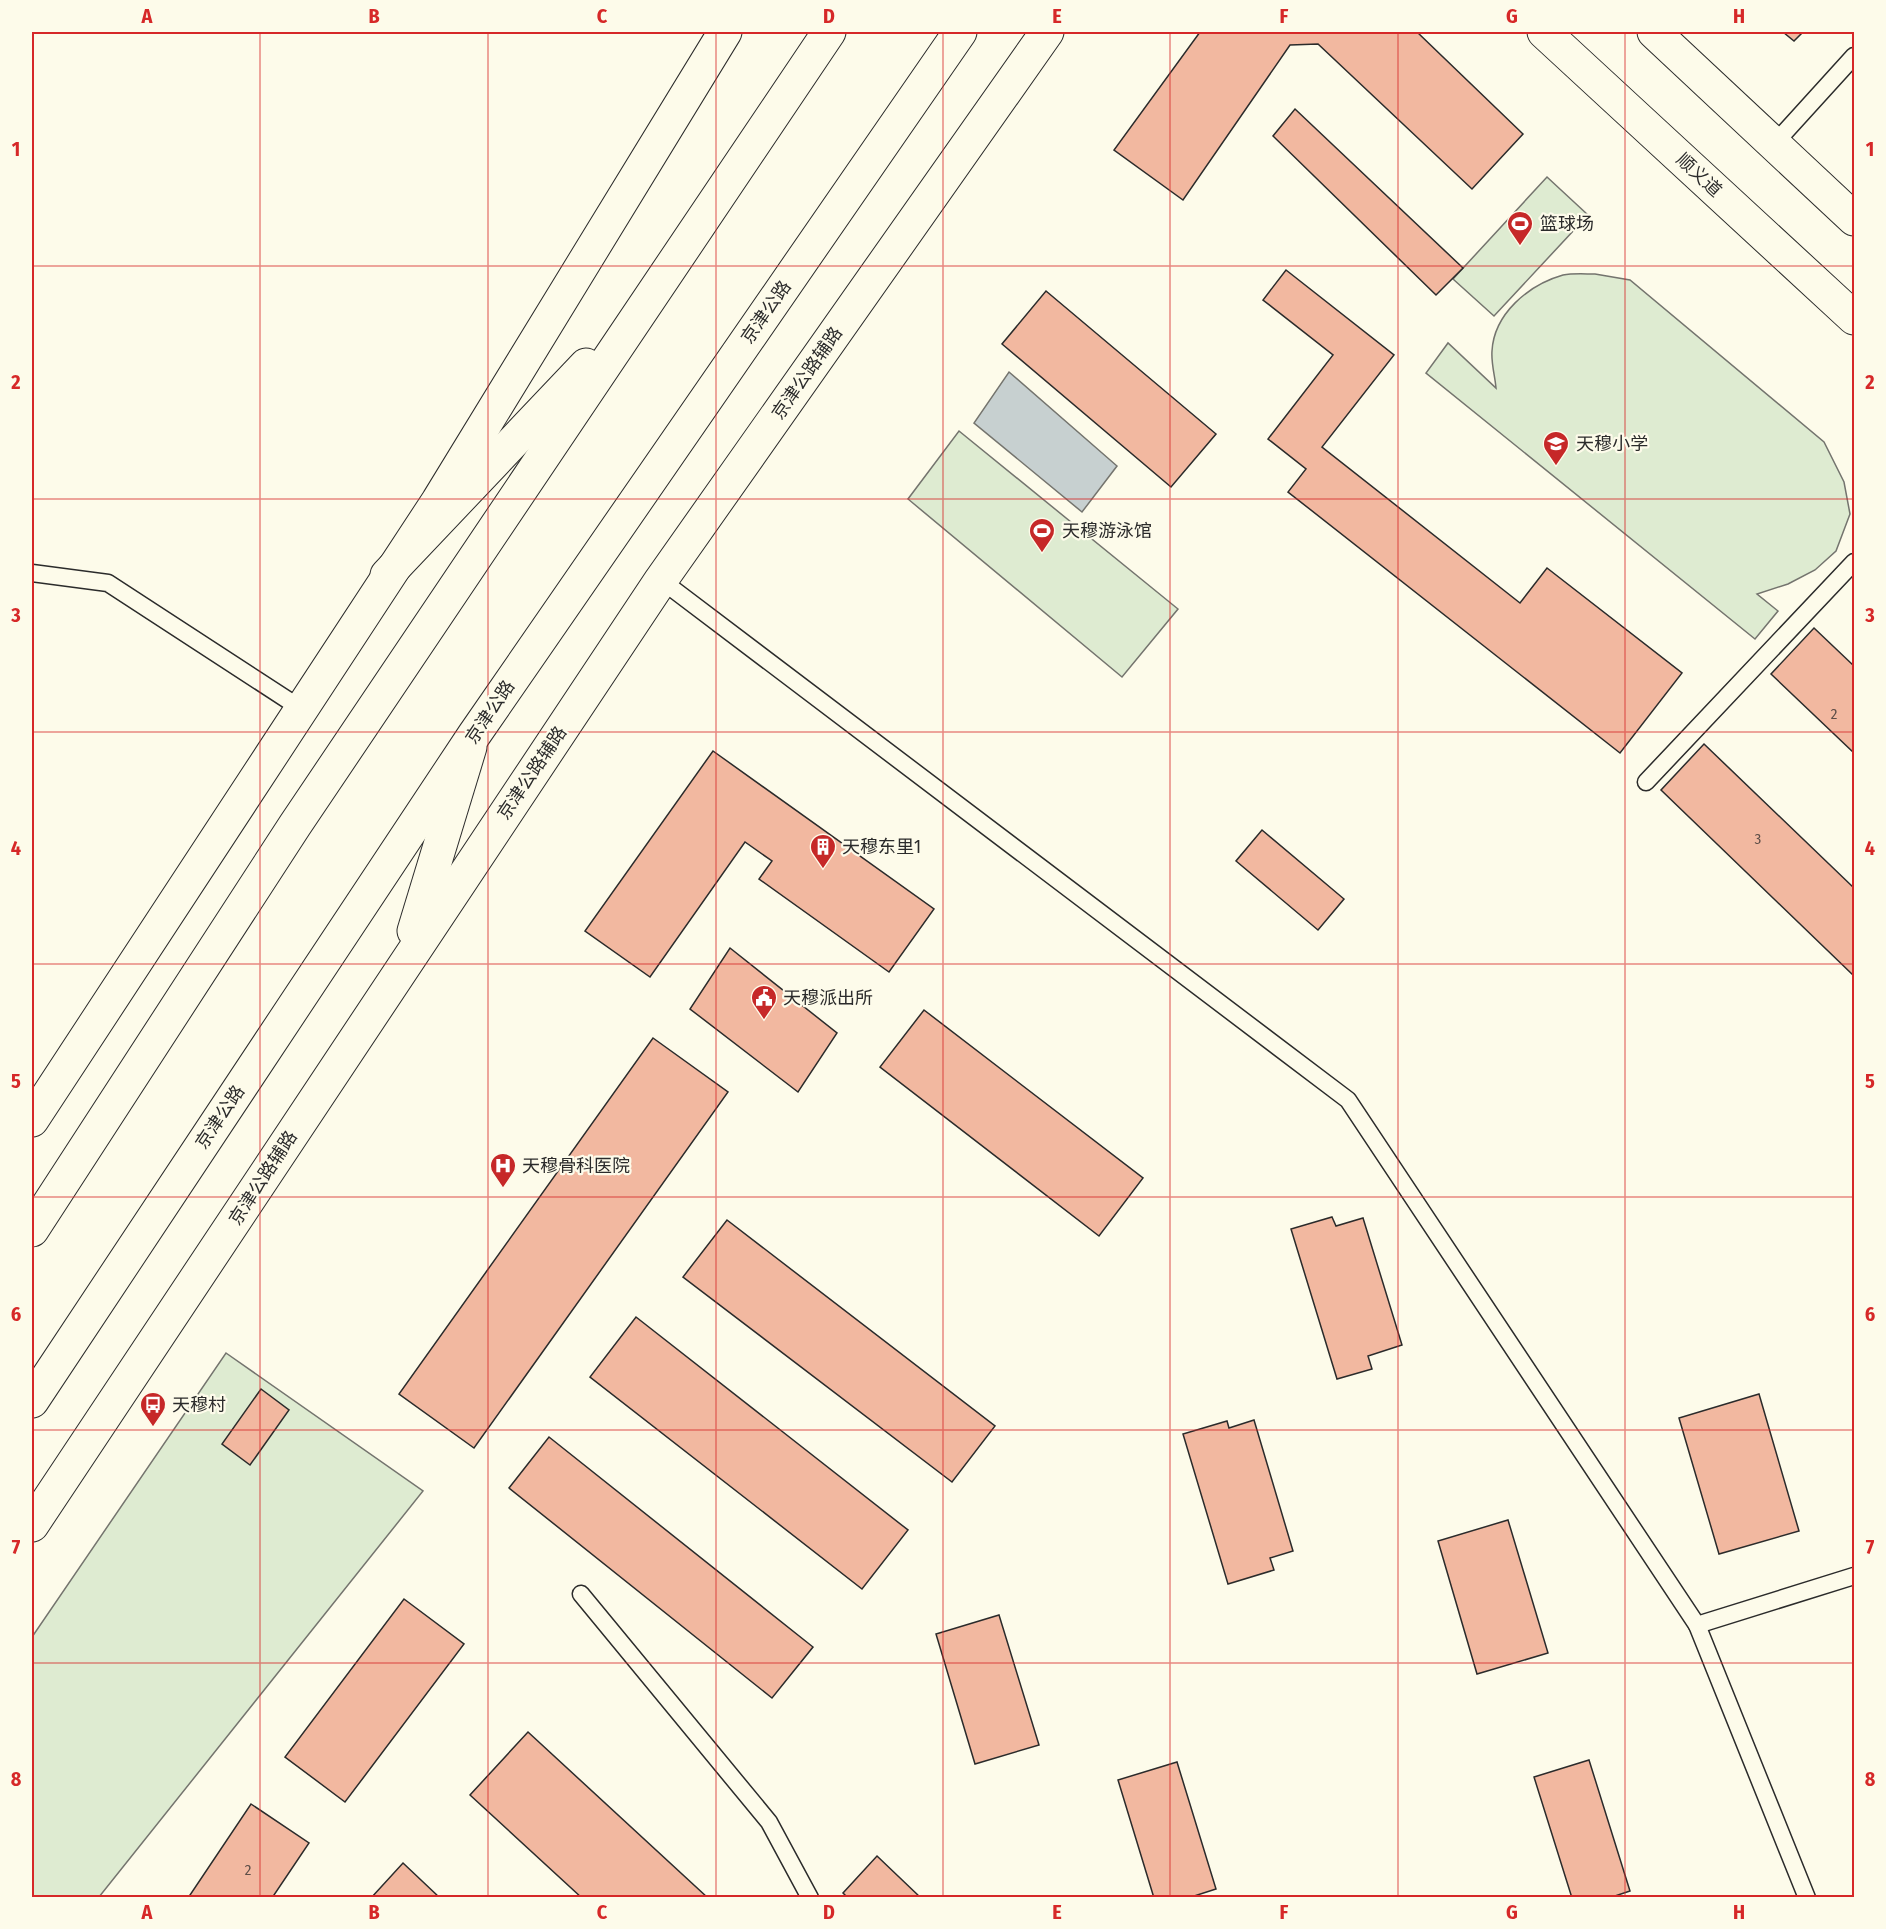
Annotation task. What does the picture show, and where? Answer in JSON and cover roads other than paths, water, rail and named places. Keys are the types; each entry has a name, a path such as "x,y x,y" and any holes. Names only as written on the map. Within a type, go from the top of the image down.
{"main road":[{"path":"32,1120 387,575 438,501 725,32"},
{"path":"32,1230 295,825 829,32"},
{"name":"京津公路","path":"32,1401 474,735 960,32"},
{"name":"京津公路辅路","path":"32,1525 661,580 1047,32"},
{"name":"顺义道","path":"1544,32 1854,318"},
{"path":"1654,32 1854,219"},
{"path":"387,575 651,296"},
{"path":"404,964 474,735"}],"lane":[{"path":"1774,144 1854,56"},
{"path":"1646,782 1854,562"},
{"path":"32,573 108,583 300,708"},
{"path":"661,580 1348,1101 1697,1626 1807,1898"},
{"path":"1697,1626 1854,1576"},
{"path":"581,1594 769,1822 810,1898"}],"place":[{"name":"篮球场","path":"1520,247"},
{"name":"天穆小学","path":"1556,467"},
{"name":"天穆游泳馆","path":"1042,554"},
{"name":"天穆东里1","path":"823,870"},
{"name":"天穆派出所","path":"764,1021"},
{"name":"天穆骨科医院","path":"503,1189"},
{"name":"天穆村","path":"153,1428"}]}
